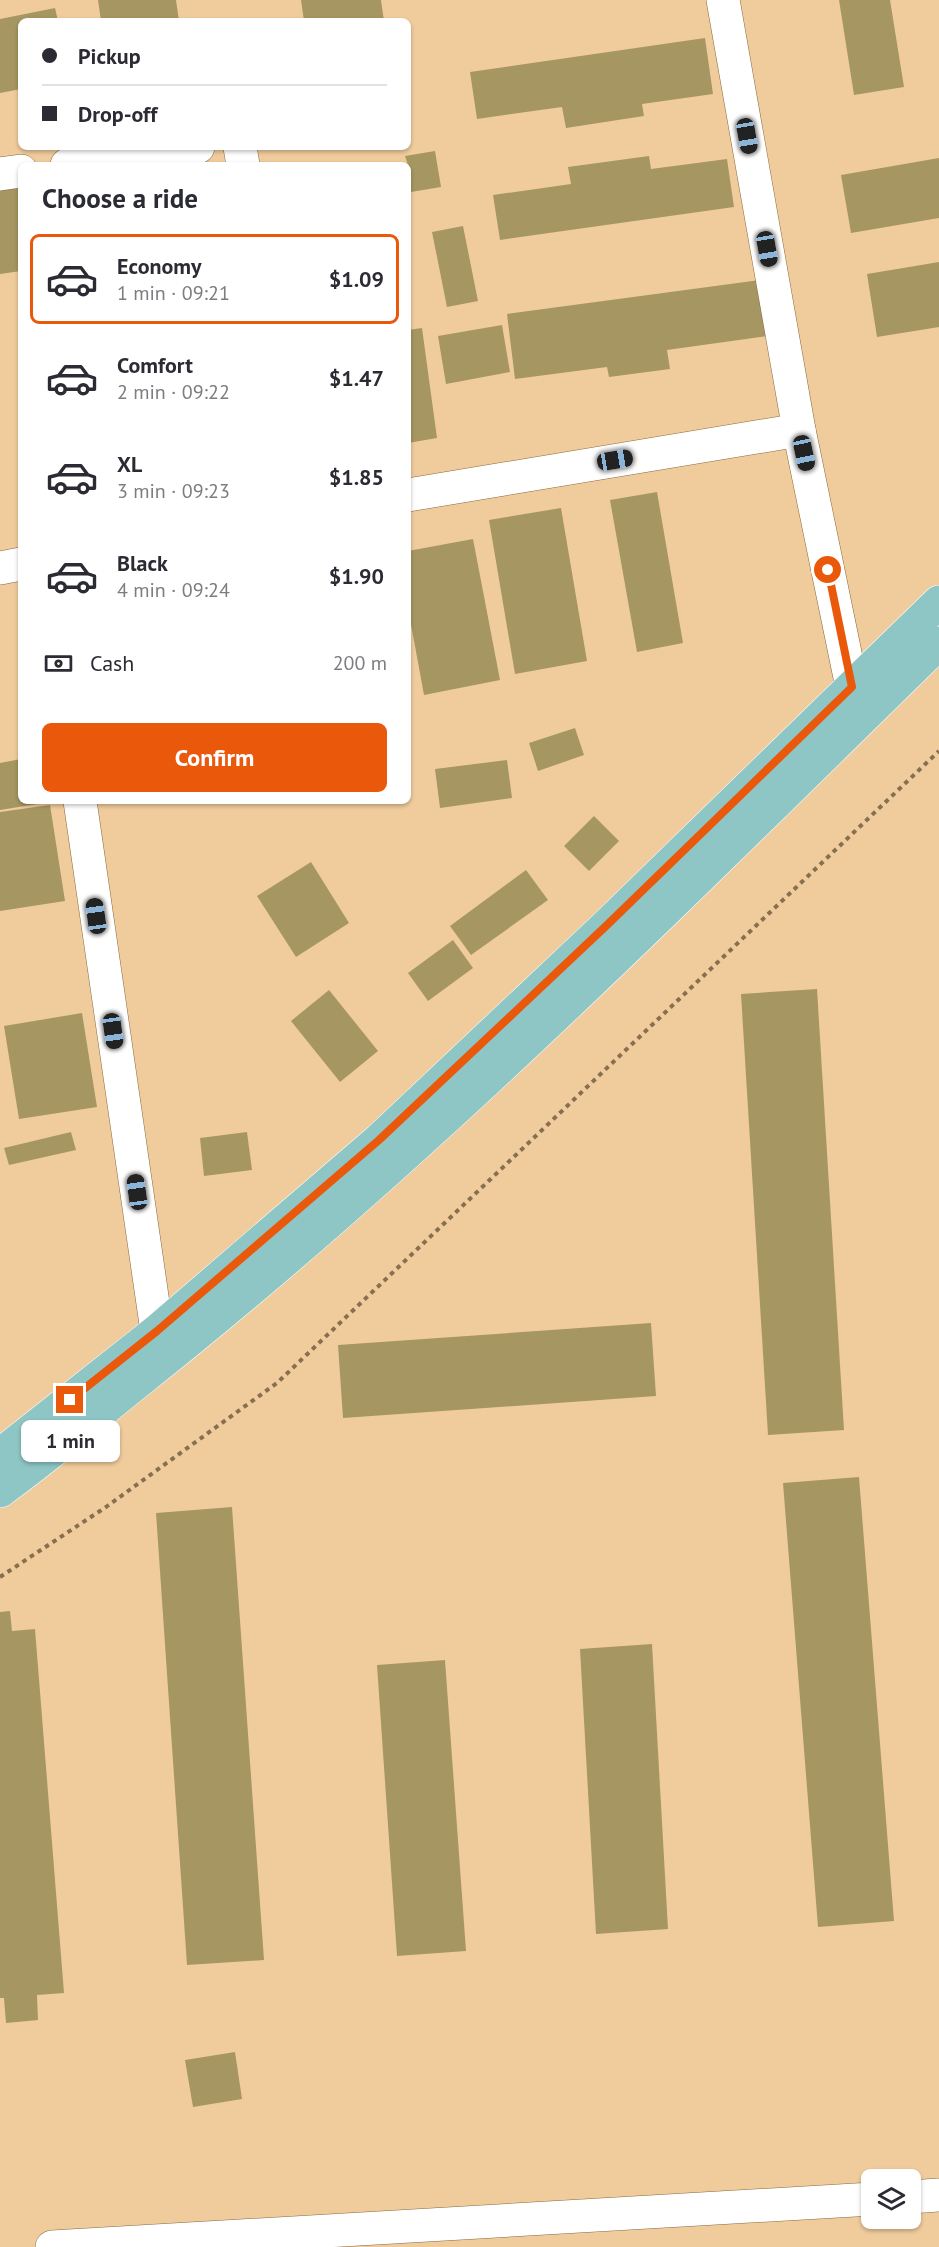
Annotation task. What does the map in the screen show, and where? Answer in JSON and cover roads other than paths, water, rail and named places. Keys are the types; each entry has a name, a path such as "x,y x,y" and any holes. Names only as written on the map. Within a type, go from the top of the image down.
{"main road":[{"path":"0,1455 157,1331 388,1132 606,926 939,603"},
{"path":"0,1491 208,1326 408,1154 636,939 939,644"}],"street":[{"path":"723,0 799,430 852,687"},
{"path":"89,162 176,150"},
{"path":"0,174 18,171"},
{"path":"411,495 799,430"},
{"path":"0,568 18,565"},
{"path":"80,804 157,1331"},
{"path":"921,2197 939,2196"},
{"path":"52,2247 861,2200"}]}
